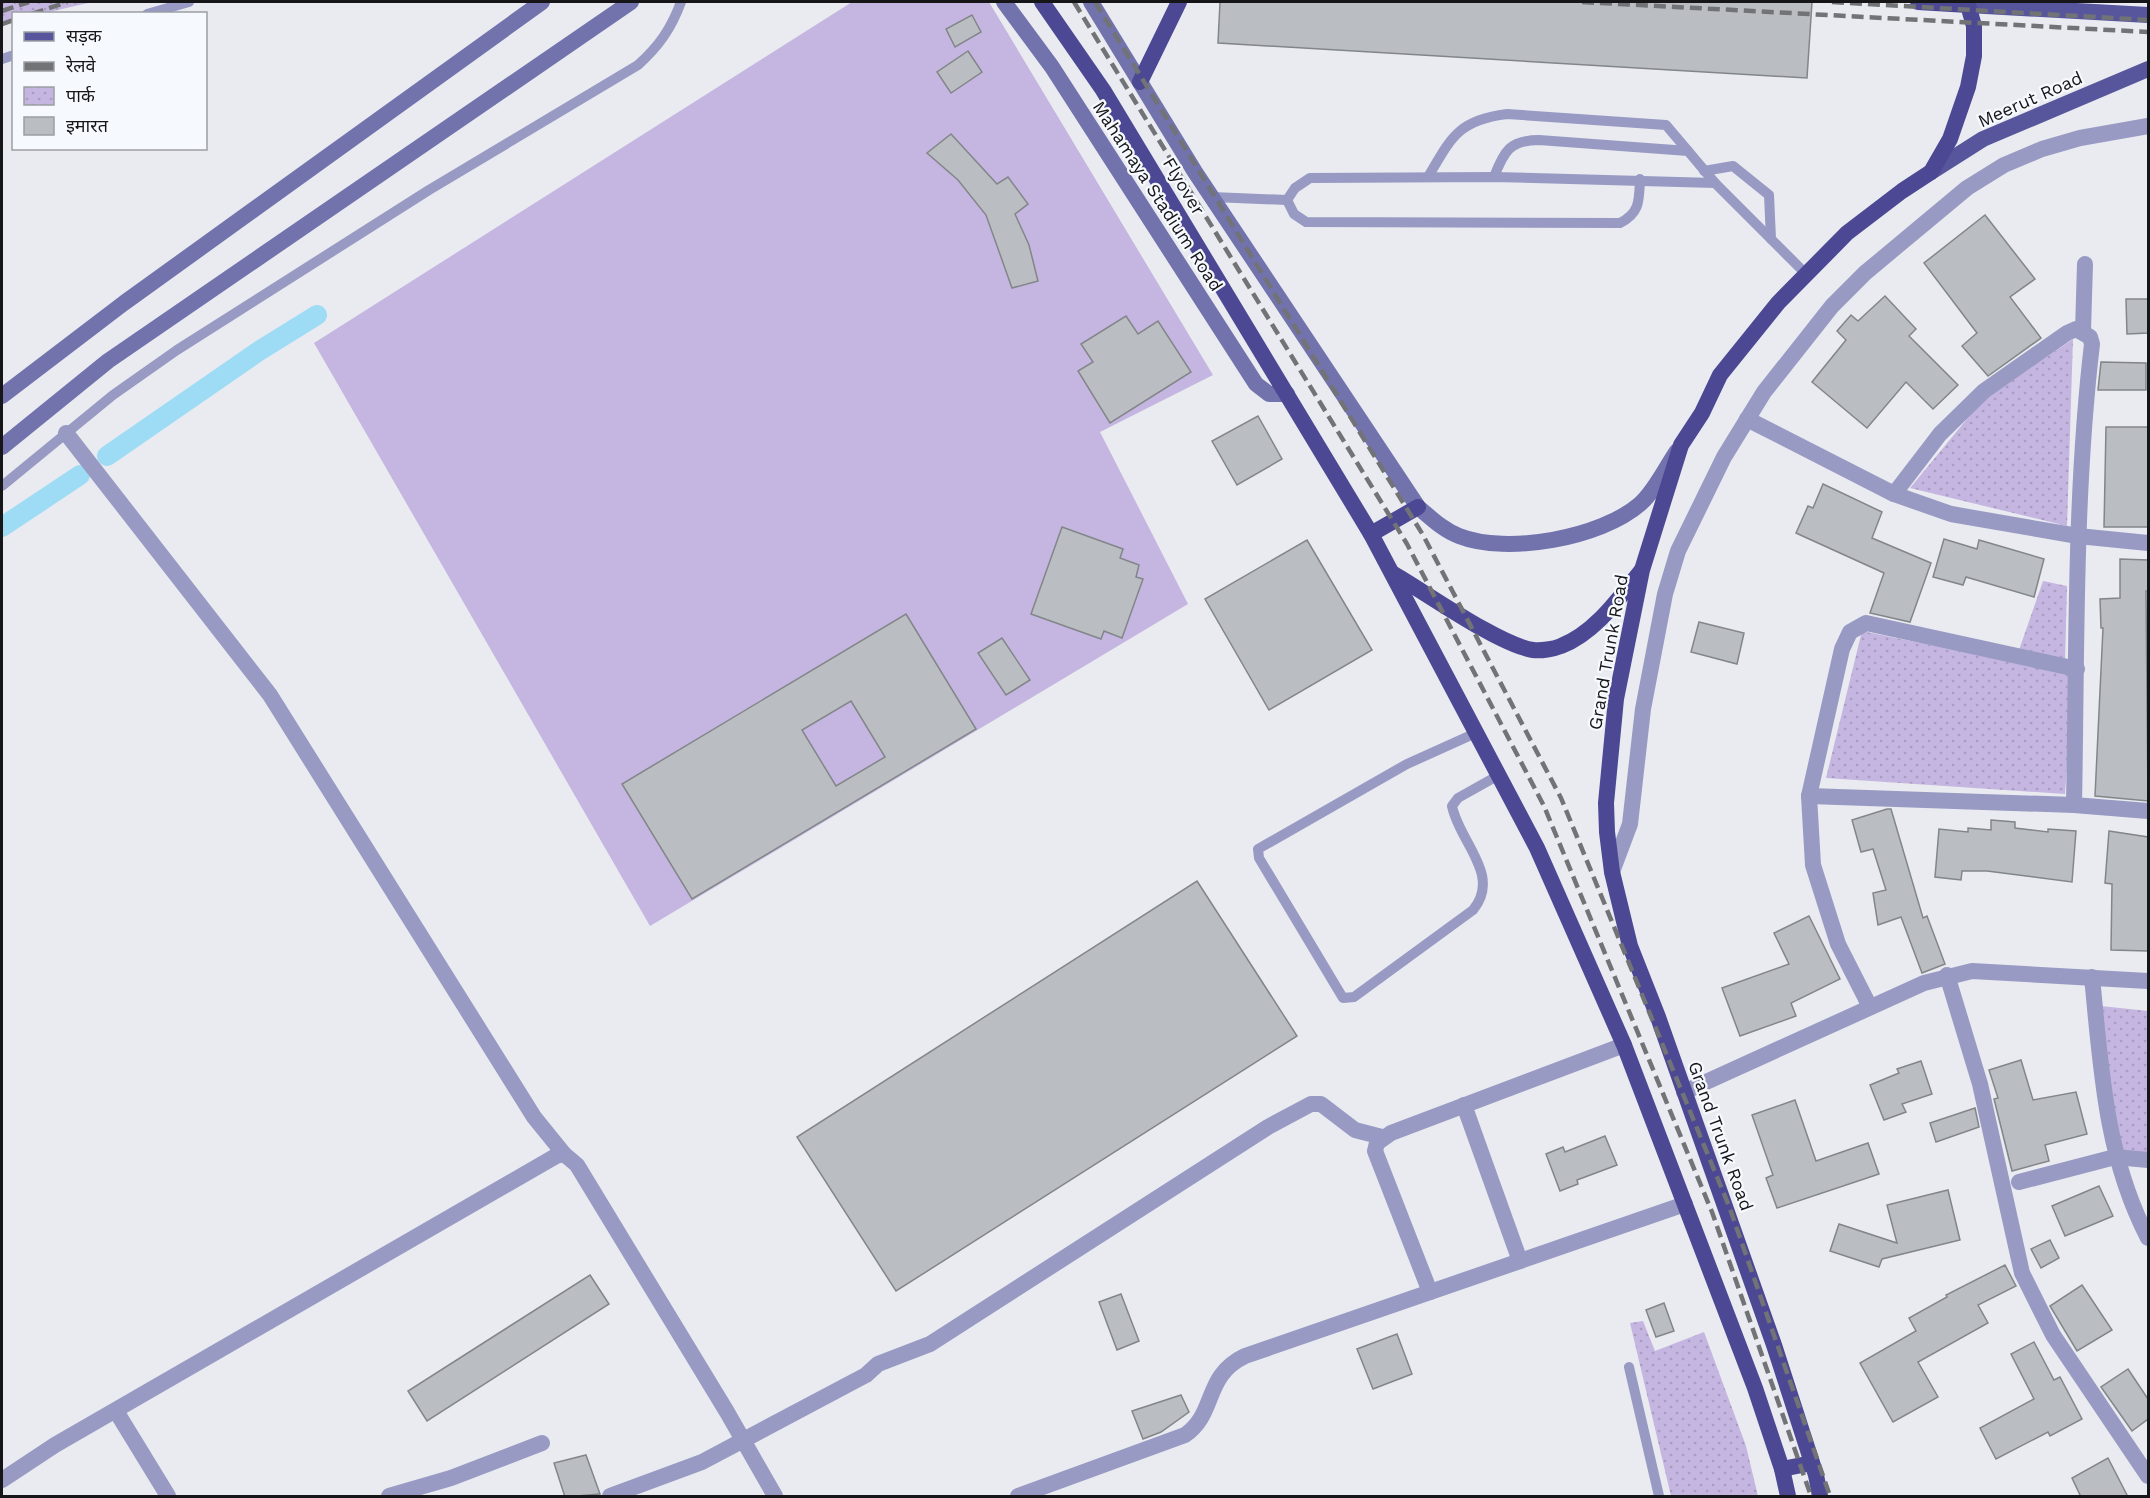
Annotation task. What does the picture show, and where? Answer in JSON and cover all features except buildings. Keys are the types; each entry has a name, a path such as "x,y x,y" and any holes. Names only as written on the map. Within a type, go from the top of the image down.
{"highway":[{"name":"Flyover","path":"1042,2 1103,90 1287,394"},
{"path":"1140,82 1179,2"},
{"path":"1918,2 1968,5"},
{"name":"Grand Trunk Road","path":"1820,1497 1812,1463 1774,1345 1630,946 1611,872 1606,803 1616,699 1642,570 1681,445 1702,413 1720,375 1778,303 1847,233 1931,172 1950,140 1968,87 1974,56 1974,26 1968,5"},
{"path":"1287,394 1371,534 1478,732 1537,848 1624,1045 1755,1388 1782,1469 1788,1497"},
{"path":"1371,534 1418,507"},
{"path":"1390,572 1497,636 1535,651 1560,646 1580,636 1600,619 1642,570"},
{"path":"1782,1469 1812,1463"}],"main road":[{"path":"2,396 124,303 542,2"},
{"path":"2,447 108,361 631,2"},
{"name":"Mahamaya Stadium Road","path":"1004,2 1052,67 1256,384 1269,394 1287,394"},
{"path":"1091,2 1212,197 1418,507 1447,531 1478,542 1521,545 1580,533 1620,517 1642,503 1681,445"},
{"path":"1968,5 2057,6 2148,15"},
{"name":"Meerut Road","path":"1931,172 1983,139 2148,69"}],"street":[{"path":"1611,872 1630,824 1643,710 1665,594 1678,551 1724,457 1788,359 1832,306 1865,273 1967,188 2004,165 2042,148 2080,138 2148,126"},
{"path":"2084,331 2085,264"},
{"path":"1894,494 1940,434 1984,390 2067,333 2076,329 2084,331 2090,337 2092,344 2084,410 2078,536 2074,805"},
{"path":"1747,419 1894,494 1951,514 2078,536 2148,543"},
{"path":"66,433 270,695 534,1117 564,1154 577,1165 775,1497"},
{"path":"1870,1007 1838,944 1827,914 1813,865 1809,796 1842,649 1850,632 1866,623 2077,669"},
{"path":"1809,796 2074,805 2148,811"},
{"path":"1684,1092 1870,1007 1947,975 1972,971 2148,981"},
{"path":"1947,975 1980,1084 2022,1273 2053,1335 2148,1476"},
{"path":"2092,977 2102,1073 2115,1157 2135,1212 2148,1238"},
{"path":"1430,1292 1375,1151 1377,1143 1382,1137 1624,1045"},
{"path":"610,1497 686,1470 744,1442 866,1375 878,1364 930,1344 1258,1133 1311,1104 1321,1104 1355,1130 1382,1137"},
{"path":"1464,1106 1521,1261"},
{"path":"2,1480 116,1411 556,1156 564,1154"},
{"path":"2019,1182 2115,1157 2148,1160"},
{"path":"1018,1497 1185,1435 1196,1427 1217,1379 1231,1363 1685,1204"},
{"path":"116,1411 168,1497"},
{"path":"389,1497 451,1478 542,1443"}],"lane":[{"path":"154,12 189,2"},
{"path":"2,486 113,395 177,350 429,190 638,65 672,27 681,2"},
{"path":"1428,177 1448,144 1463,128 1482,117 1507,114 1666,125 1715,183 1806,274"},
{"path":"1494,177 1507,149 1521,140 1688,151"},
{"path":"1704,171 1733,166 1769,195 1771,239"},
{"path":"1287,200 1295,188 1310,178 1494,177 1640,179 1715,183"},
{"path":"1287,200 1294,214 1306,222 1620,223 1632,217 1639,206 1640,179"},
{"path":"1212,197 1287,200"},
{"path":"1478,732 1407,764 1258,849 1259,858 1343,998 1354,997 1473,910 1481,901 1485,883 1452,806 1458,798 1499,775"},
{"path":"1629,1367 1659,1497"}],"green space":[{"path":"2,2 92,2 49,12 12,12 12,21 2,24"},
{"path":"852,2 989,2 1213,375 1100,432 1188,604 650,926 314,343"},
{"path":"2073,339 2067,526 1910,488 1981,402"},
{"path":"2043,581 2067,586 2065,662 2019,650"},
{"path":"1862,631 2073,674 2065,794 1826,778"},
{"path":"2101,1006 2148,1011 2148,1155 2117,1153"},
{"path":"1643,1321 1655,1351 1704,1332 1746,1446 1758,1496 1671,1496 1630,1323"}],"waterway":[{"path":"107,456 259,351 317,315"},
{"path":"2,527 80,475"}],"railway":[{"path":"2,11 29,2"},
{"path":"38,12 67,2"},
{"path":"1074,2 1407,544 1544,806 1712,1212 1811,1496"},
{"path":"1095,2 1423,535 1561,798 1729,1206 1830,1496"},
{"path":"1582,2 2148,32"},
{"path":"1832,2 2148,20"},
{"path":"2,24 12,21"}]}
